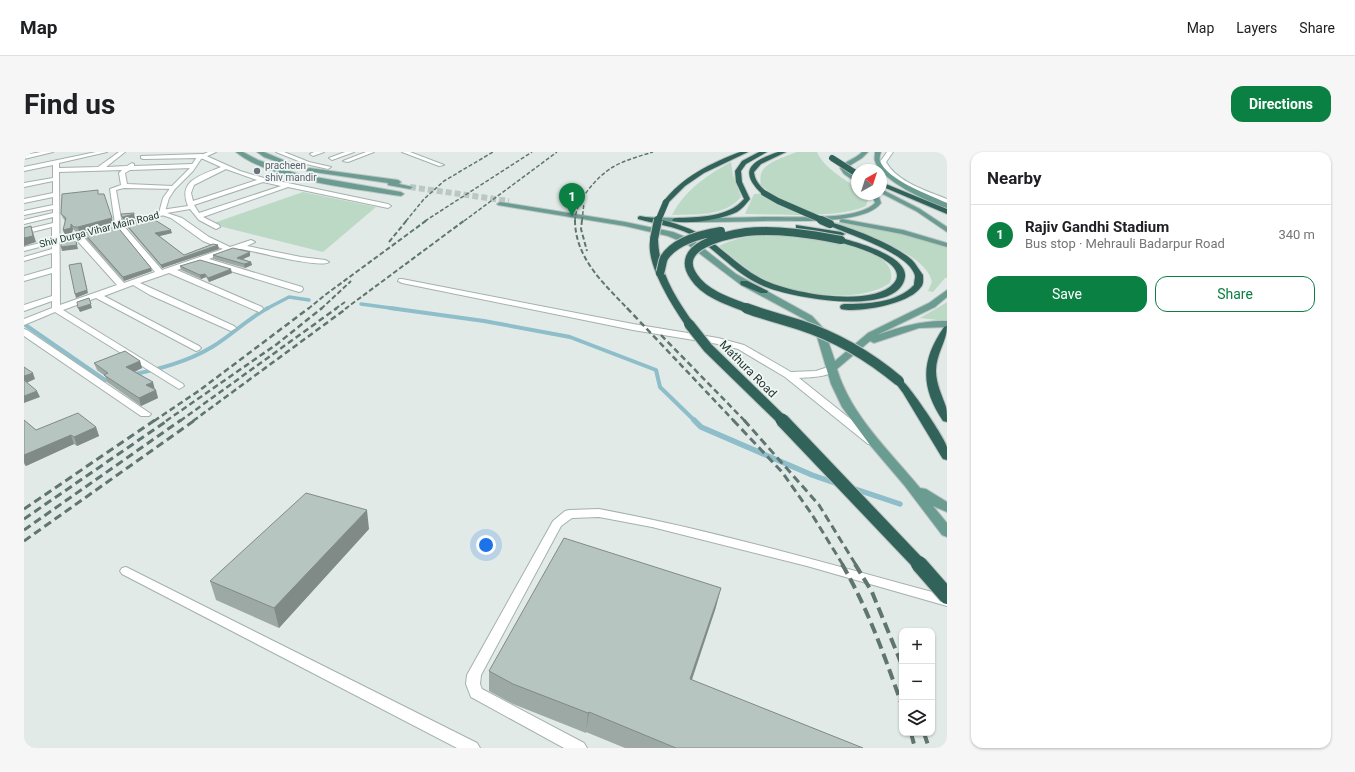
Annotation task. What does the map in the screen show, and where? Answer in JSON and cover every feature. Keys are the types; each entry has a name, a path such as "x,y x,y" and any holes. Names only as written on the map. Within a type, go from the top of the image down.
{"highway":[{"name":"Mathura Road","path":"745,152 706,169 684,184 666,202 657,221 654,239 654,253 660,273 674,301 708,348 802,440 927,572 947,596"},
{"path":"675,220 709,217 738,209 747,199 737,177 738,168 748,159 764,152"},
{"path":"633,217 676,226 692,233 719,251 747,279 772,294 803,302 840,306 869,306 898,302 915,293 922,280 916,269 908,262 891,251 778,201 758,188 750,176 753,168 762,160 783,152"},
{"path":"830,152 832,158 851,174"},
{"path":"887,186 947,212"},
{"path":"660,273 664,258 668,253 681,244 705,234 743,228 784,226 812,229 845,235 891,251"},
{"path":"747,279 798,293 831,298 857,299 882,294 894,288 902,278 897,267 877,252 856,244 826,236 781,231 742,234 712,240 692,252 689,256 687,265 700,284 733,304 827,335 856,349 881,366 908,392 947,456"},
{"path":"947,329 935,346 931,356 930,369 934,392 947,419"}],"main road":[{"path":"239,152 257,163 277,170 308,177 408,189 296,168 266,156 260,152"},
{"path":"851,175 844,170 844,166 861,158 865,152"},
{"path":"878,152 876,159 877,163 891,178 947,206"},
{"path":"887,194 918,210 947,230"},
{"path":"803,219 842,216 867,211 872,209 878,202 877,200"},
{"path":"509,201 597,216 675,220 803,219 839,221 871,225 918,236 947,245"},
{"path":"498,206 569,211"},
{"path":"597,216 606,220 668,237 682,245 716,271 747,279 801,313 815,324 824,341 836,384 848,407 874,442 908,482 947,532"},
{"path":"831,369 858,346 883,328 932,305 947,293"},
{"path":"858,346 914,325 934,323 947,324"},
{"path":"908,482 932,500 947,508"}],"street":[{"path":"24,157 50,152"},
{"path":"24,201 55,178 104,152"},
{"path":"91,174 122,152"},
{"path":"122,173 148,152"},
{"name":"Shiv Durga Vihar Main Road","path":"24,249 163,212 166,198 172,188 202,156 213,152"},
{"path":"279,152 308,163 328,167"},
{"path":"313,154 321,152"},
{"path":"332,158 351,152"},
{"path":"346,161 371,152"},
{"path":"406,152 441,165"},
{"path":"890,152 883,162 887,169 906,182 947,201"},
{"path":"143,156 174,154 202,156 225,167 263,180 388,206"},
{"path":"154,173 174,154"},
{"path":"24,185 100,168 193,166"},
{"path":"216,227 198,216 188,197 188,190 190,185 196,180 225,167"},
{"path":"24,168 55,178"},
{"path":"24,178 55,178 91,174 188,172"},
{"path":"122,173 124,178 124,186"},
{"path":"55,178 56,309"},
{"path":"163,212 192,206 263,180"},
{"path":"160,273 119,224 113,188 124,186 172,188"},
{"path":"198,216 286,186"},
{"path":"24,213 56,206"},
{"path":"163,212 172,215 208,240 234,247 325,262"},
{"path":"24,222 56,214"},
{"path":"24,232 56,224"},
{"path":"77,235 122,286"},
{"path":"26,321 56,309 251,242"},
{"path":"24,259 56,250"},
{"path":"200,259 299,289"},
{"path":"24,279 56,269"},
{"path":"170,270 259,309"},
{"path":"133,282 153,293 231,328"},
{"path":"402,282 729,344 750,350 789,374 874,442"},
{"path":"96,295 196,348"},
{"path":"24,308 56,297"},
{"path":"56,309 179,386"},
{"path":"24,332 146,414"},
{"path":"789,374 817,374 831,369"}],"lane":[{"path":"579,748 476,693 473,684 474,675 557,524 570,514 599,513 652,523 807,562 947,601"},
{"path":"126,570 472,748"}],"green space":[{"path":"797,152 817,152 829,168 851,184 851,200 868,200 866,206 840,213 807,215 745,214 754,194 770,193 761,185 760,177 765,167 778,159"},
{"path":"731,162 733,175 741,197 727,208 718,211 700,214 672,215 683,198 697,184 713,172"},
{"path":"303,192 376,207 323,252 211,224"},
{"path":"833,222 891,232 947,247 947,278 945,278 933,292 928,291 932,282 927,271 918,262 890,245"},
{"path":"781,234 809,237 849,245 867,251 882,259 890,270 890,283 877,290 863,294 830,295 796,290 761,278 719,246 741,238"},
{"path":"947,302 947,321 920,318 944,304"}],"building":[{"path":"98,190 98,194 104,194 112,218 78,227 74,227 71,224 71,228 63,230 66,218 61,214 62,194"},
{"path":"134,213 122,217 121,214"},
{"path":"136,220 137,224 155,220 171,230 155,233 184,255 213,244 218,245 161,265 125,223"},
{"path":"116,225 151,268 123,277 84,233"},
{"path":"31,226 33,236 24,238 24,228"},
{"path":"73,236 77,245 61,247 62,239"},
{"path":"233,248 250,252 237,258 251,262 244,264 213,255"},
{"path":"200,260 231,269 208,278 205,274 200,275 180,266"},
{"path":"81,263 87,290 75,294 69,265"},
{"path":"89,298 91,304 78,308 77,302"},
{"path":"125,351 140,361 126,367 153,382 146,385 156,390 139,398 104,375 108,373 94,363"},
{"path":"24,367 33,373 24,376"},
{"path":"24,380 37,391 24,396"},
{"path":"78,413 96,427 74,437 71,435 24,455 24,420 36,430"},
{"path":"306,493 367,510 274,608 210,581"},
{"path":"564,538 721,588 690,679 863,748 676,748 589,712 588,713 513,684 489,671"}],"waterway":[{"path":"266,309 289,297 309,300"},
{"path":"361,304 398,309"},
{"path":"131,375 193,357 212,347 268,308"},
{"path":"390,308 484,321 570,337 656,370 660,387 695,421"},
{"path":"24,324 105,380 111,379"},
{"path":"695,421 701,427 812,475 838,484"},
{"path":"852,488 900,504"}],"tunnel":[{"path":"410,187 509,201"}],"railway":[{"path":"406,221 424,199 444,181 493,152"},
{"path":"425,221 532,152"},
{"path":"464,221 557,152"},
{"path":"575,221 576,214 583,198 594,183 606,171 633,158 653,152"},
{"path":"582,221 584,203"},
{"path":"389,242 407,220"},
{"path":"308,309 427,220"},
{"path":"345,309 465,220"},
{"path":"582,220 581,229 587,251"},
{"path":"575,221 576,234 585,258 601,280 628,309"},
{"path":"321,309 351,281"},
{"path":"335,309 345,302"},
{"path":"154,421 200,390 309,308"},
{"path":"166,421 277,344 322,308"},
{"path":"180,421 337,308"},
{"path":"193,421 347,308"},
{"path":"627,308 734,421"},
{"path":"661,335 745,421"},
{"path":"24,509 155,420"},
{"path":"24,519 168,420"},
{"path":"24,530 181,420"},
{"path":"24,541 195,420"},
{"path":"733,420 782,472 811,513 843,565"},
{"path":"744,420 819,505 856,565"},
{"path":"842,564 868,616 900,700"},
{"path":"855,564 872,592 902,664"},
{"path":"912,736 915,748"},
{"path":"925,736 929,748"}],"place":[{"name":"pracheen shiv mandir","path":"257,171"},
{"name":"Rajiv Gandhi Stadium","path":"572,216"}]}
